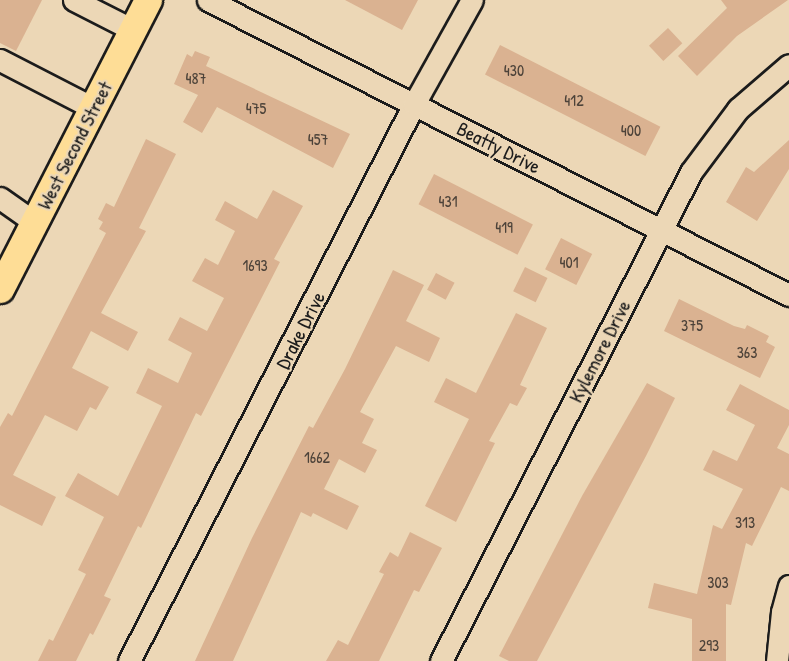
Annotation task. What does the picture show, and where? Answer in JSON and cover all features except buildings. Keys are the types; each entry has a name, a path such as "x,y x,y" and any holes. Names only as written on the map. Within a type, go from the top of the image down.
{"main road":[{"name":"West Second Street","path":"0,289 148,0"}],"street":[{"path":"74,0 133,30"},
{"name":"Beatty Drive","path":"208,0 789,295"},
{"name":"Drake Drive","path":"129,661 414,104 472,0"},
{"path":"0,60 93,108"},
{"name":"Kylemore Drive","path":"441,661 660,229 711,141 738,109 789,65"},
{"path":"0,198 34,222"},
{"path":"777,661 778,636 789,586"}]}
